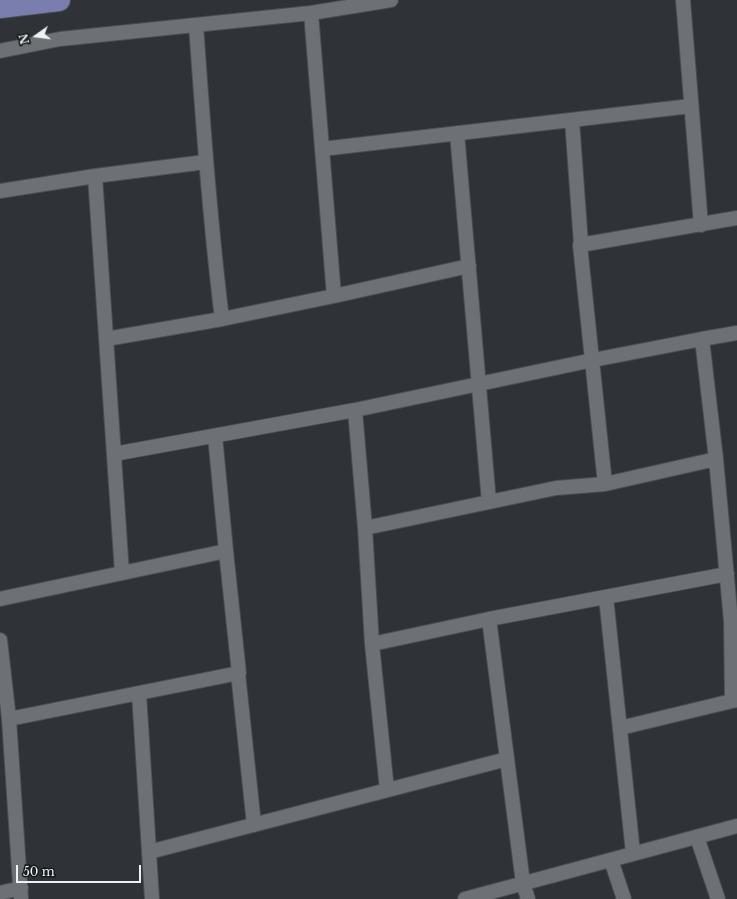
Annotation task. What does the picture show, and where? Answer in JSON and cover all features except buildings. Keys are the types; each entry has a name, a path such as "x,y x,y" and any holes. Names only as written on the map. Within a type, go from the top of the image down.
{"main road":[{"path":"0,7 59,0"}],"street":[{"path":"0,51 60,39 311,13 391,0"},
{"path":"683,0 701,225"},
{"path":"311,13 334,296"},
{"path":"196,25 205,162 212,239 222,319"},
{"path":"322,149 691,106"},
{"path":"572,120 580,245 606,484"},
{"path":"457,134 489,502"},
{"path":"0,191 95,176 205,162"},
{"path":"95,176 122,573"},
{"path":"581,244 737,218"},
{"path":"106,339 222,319 468,266"},
{"path":"114,454 354,410 592,360 737,333"},
{"path":"620,728 734,700 731,621 727,574 716,459 702,339"},
{"path":"354,410 365,528 372,644 387,790"},
{"path":"215,436 254,825"},
{"path":"365,528 556,488 606,484 716,459"},
{"path":"0,599 226,550"},
{"path":"372,644 489,619 727,574"},
{"path":"606,597 633,853"},
{"path":"489,619 523,883 528,899"},
{"path":"0,640 21,894 0,893"},
{"path":"6,715 139,693 238,673"},
{"path":"139,693 152,899"},
{"path":"149,852 507,759"},
{"path":"465,899 737,826"},
{"path":"697,837 718,899"},
{"path":"611,860 624,899"}]}
